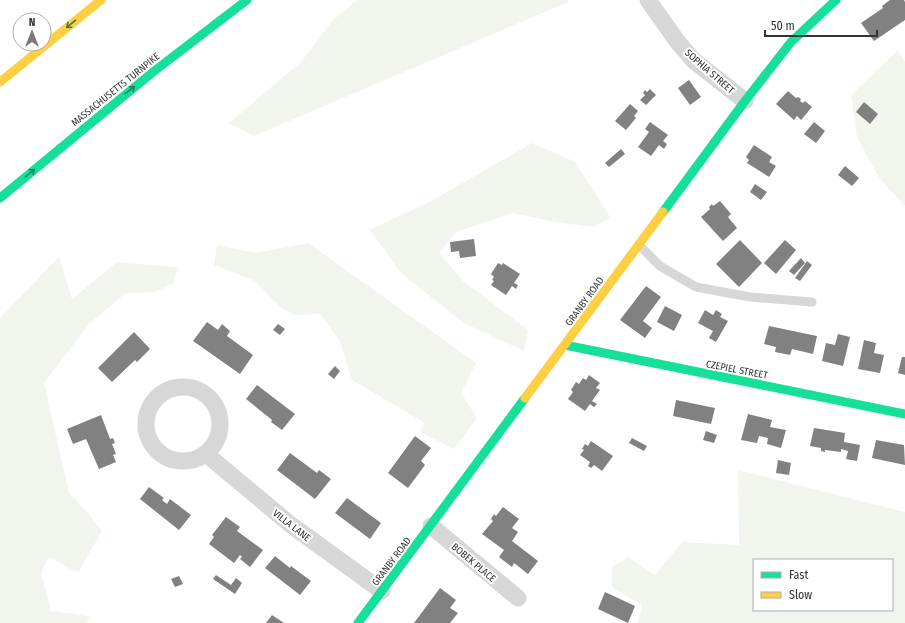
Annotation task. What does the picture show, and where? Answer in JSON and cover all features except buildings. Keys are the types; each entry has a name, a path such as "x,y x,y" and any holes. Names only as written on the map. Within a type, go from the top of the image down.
{"main road":[{"path":"0,82 101,0"},
{"name":"MASSACHUSETTS TURNPIKE","path":"0,198 107,109 206,30 247,0"},
{"name":"GRANBY ROAD","path":"358,623 745,101 791,42 836,0"},
{"name":"CZEPIEL STREET","path":"565,345 905,414"}],"street":[{"name":"SOPHIA STREET","path":"648,0 677,41 694,60 745,101"},
{"path":"179,387 188,387 204,393 211,399 220,414 221,423 217,440 206,454 190,461 173,460 158,452 146,430 146,422 151,406 162,393 179,387"},
{"name":"VILLA LANE","path":"206,454 291,525 382,591"},
{"name":"BOBEK PLACE","path":"431,526 518,598"}],"lane":[{"path":"639,245 660,266 696,287 750,297 812,302"}],"shaded area":[{"path":"357,0 569,0 568,2 254,136 229,123 301,62 333,20"},
{"path":"898,50 905,62 905,206 880,179 857,137 851,95"},
{"path":"532,143 575,162 610,217 593,227 556,222 512,213 456,232 439,253 463,281 528,330 524,351 464,323 402,274 370,230 433,200"},
{"path":"308,243 476,363 461,393 477,418 454,449 420,432 425,423 352,380 339,339 320,314 294,315 280,307 255,281 214,265 217,245 256,253"},
{"path":"59,257 72,299 117,262 178,267 174,283 155,292 126,293 90,323 44,383 69,493 88,513 102,531 78,573 49,557 41,573 51,611 90,616 87,623 0,623 0,318"},
{"path":"738,470 905,512 905,623 638,623 642,605 612,587 612,567 628,557 655,575 682,542 739,545"}],"traffic: fast":[{"path":"0,198 153,72 247,0"},
{"path":"663,212 745,101 791,42 836,0"},
{"path":"565,345 905,414"},
{"path":"358,623 525,398"}],"traffic: slow":[{"path":"0,82 101,0"},
{"path":"525,398 663,212"}]}
